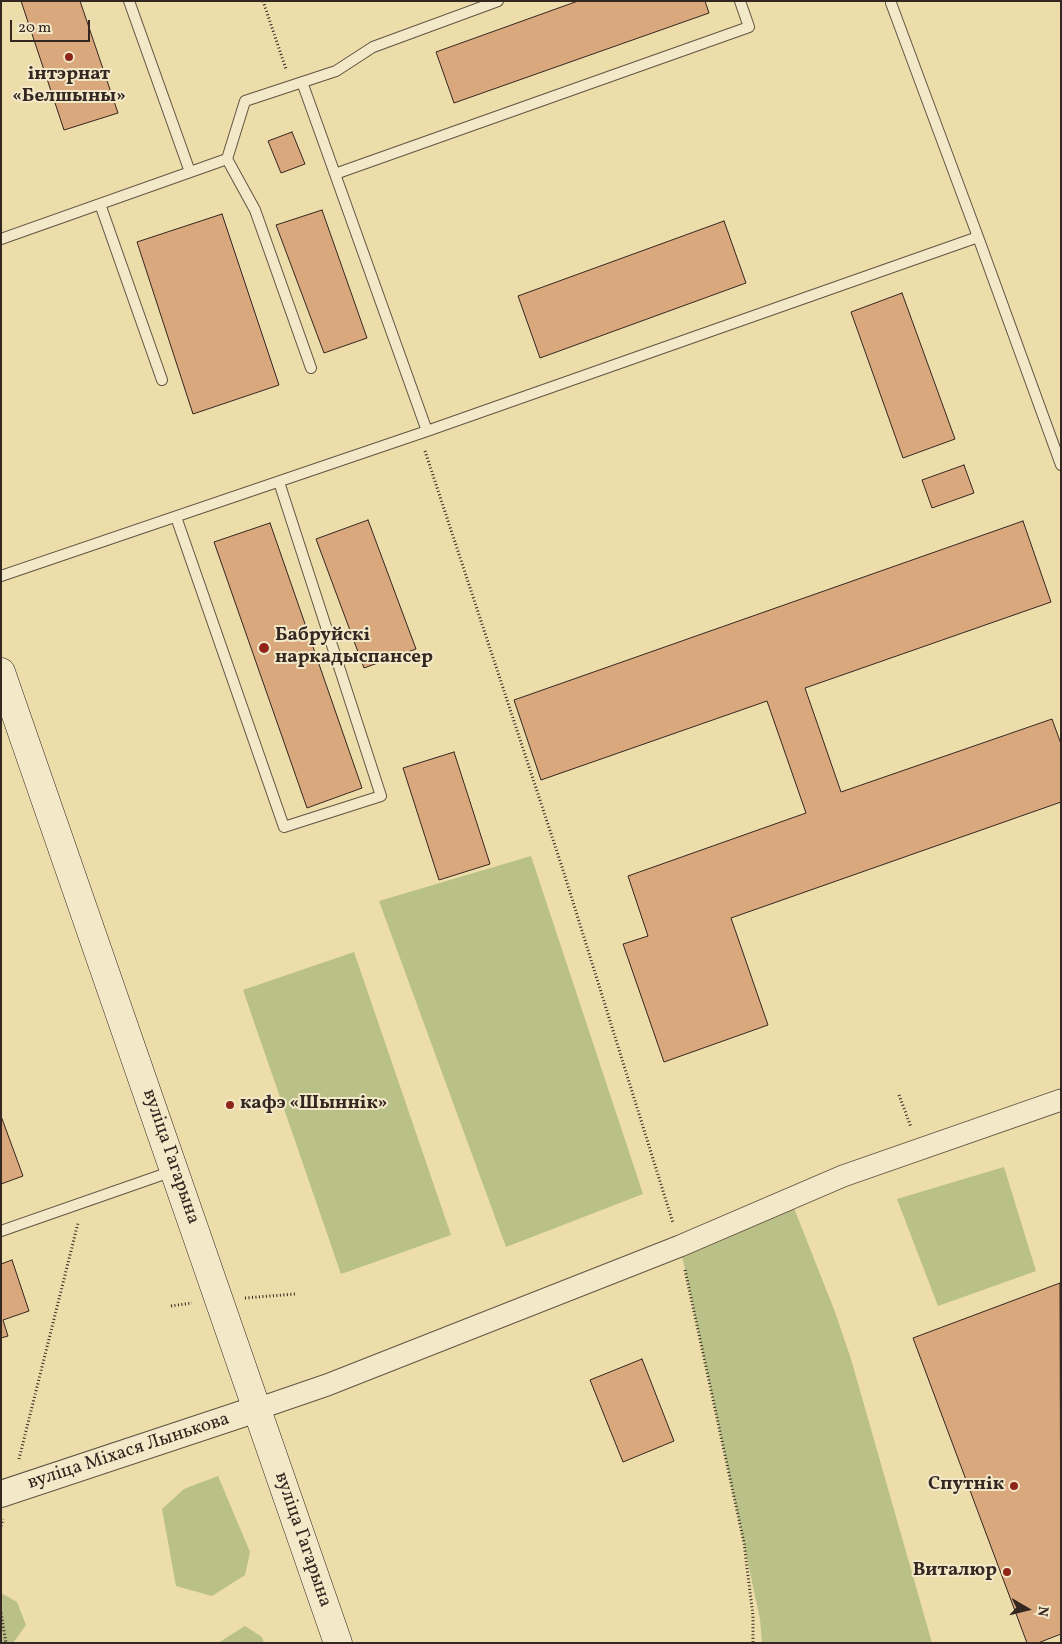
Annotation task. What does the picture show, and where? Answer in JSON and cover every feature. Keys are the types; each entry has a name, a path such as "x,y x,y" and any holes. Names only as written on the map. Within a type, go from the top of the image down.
{"main road":[{"name":"вуліца Гагарына","path":"1,672 338,1643"}],"street":[{"path":"257,1409 327,1385 680,1246 834,1179 1061,1100"},
{"name":"вуліца Міхася Лынькова","path":"6,1493 257,1409"}],"lane":[{"path":"128,1 190,172"},
{"path":"311,368 255,210 228,159 246,101 336,71 372,47 498,1"},
{"path":"335,174 749,27 740,1"},
{"path":"891,3 1061,465"},
{"path":"297,84 335,174 423,432"},
{"path":"1,239 228,159"},
{"path":"100,204 162,380"},
{"path":"1,576 279,482 978,237"},
{"path":"176,517 284,827 381,796 279,482"},
{"path":"1,1231 175,1170"}],"path":[{"path":"263,1 297,84"},
{"path":"423,432 563,870 680,1246 744,1543 753,1616 753,1643"},
{"path":"898,1095 919,1148"},
{"path":"1,1526 6,1493 82,1203"},
{"path":"1,1613 6,1643"}],"green space":[{"path":"531,856 643,1194 506,1247 379,901"},
{"path":"354,952 451,1235 341,1274 243,990"},
{"path":"1004,1167 1036,1271 938,1306 897,1199"},
{"path":"790,1198 835,1312 851,1359 932,1643 762,1643 760,1619 680,1246"},
{"path":"218,1476 250,1552 245,1575 212,1596 176,1586 162,1509 184,1489"},
{"path":"1,1593 17,1602 26,1625 13,1643 1,1643"},
{"path":"245,1626 262,1637 264,1643 218,1643"}],"building":[{"name":"інтэрнат «Белшыны»","path":"21,1 80,1 118,113 64,130"},
{"path":"578,1 705,1 709,13 454,103 436,52"},
{"path":"292,132 305,164 281,173 268,141"},
{"path":"322,210 367,338 324,353 276,225"},
{"path":"222,214 279,385 193,414 137,242"},
{"path":"724,221 746,283 540,358 518,296"},
{"path":"902,293 955,439 903,458 851,312"},
{"path":"964,465 974,493 932,508 922,480"},
{"path":"368,520 416,649 364,668 316,539"},
{"path":"1023,521 1051,602 805,688 841,792 1052,719 1061,744 1061,802 731,918 768,1025 664,1062 623,944 648,936 628,876 806,813 767,701 541,780 514,700"},
{"path":"270,523 362,788 307,808 214,542"},
{"path":"454,752 490,864 439,880 403,768"},
{"path":"1,1116 23,1176 1,1184"},
{"path":"12,1260 29,1311 3,1320 8,1336 1,1338 1,1264"},
{"name":"Спутнік","path":"1060,1283 1061,1634 1038,1643 1027,1643 913,1338"},
{"path":"642,1359 674,1441 623,1462 590,1380"}],"place":[{"name":"інтэрнат «Белшыны»","path":"69,57"},
{"name":"Бабруйскі наркадыспансер","path":"264,648"},
{"name":"кафэ «Шыннік»","path":"230,1105"},
{"name":"Спутнік","path":"1014,1486"},
{"name":"Виталюр","path":"1007,1572"}]}
